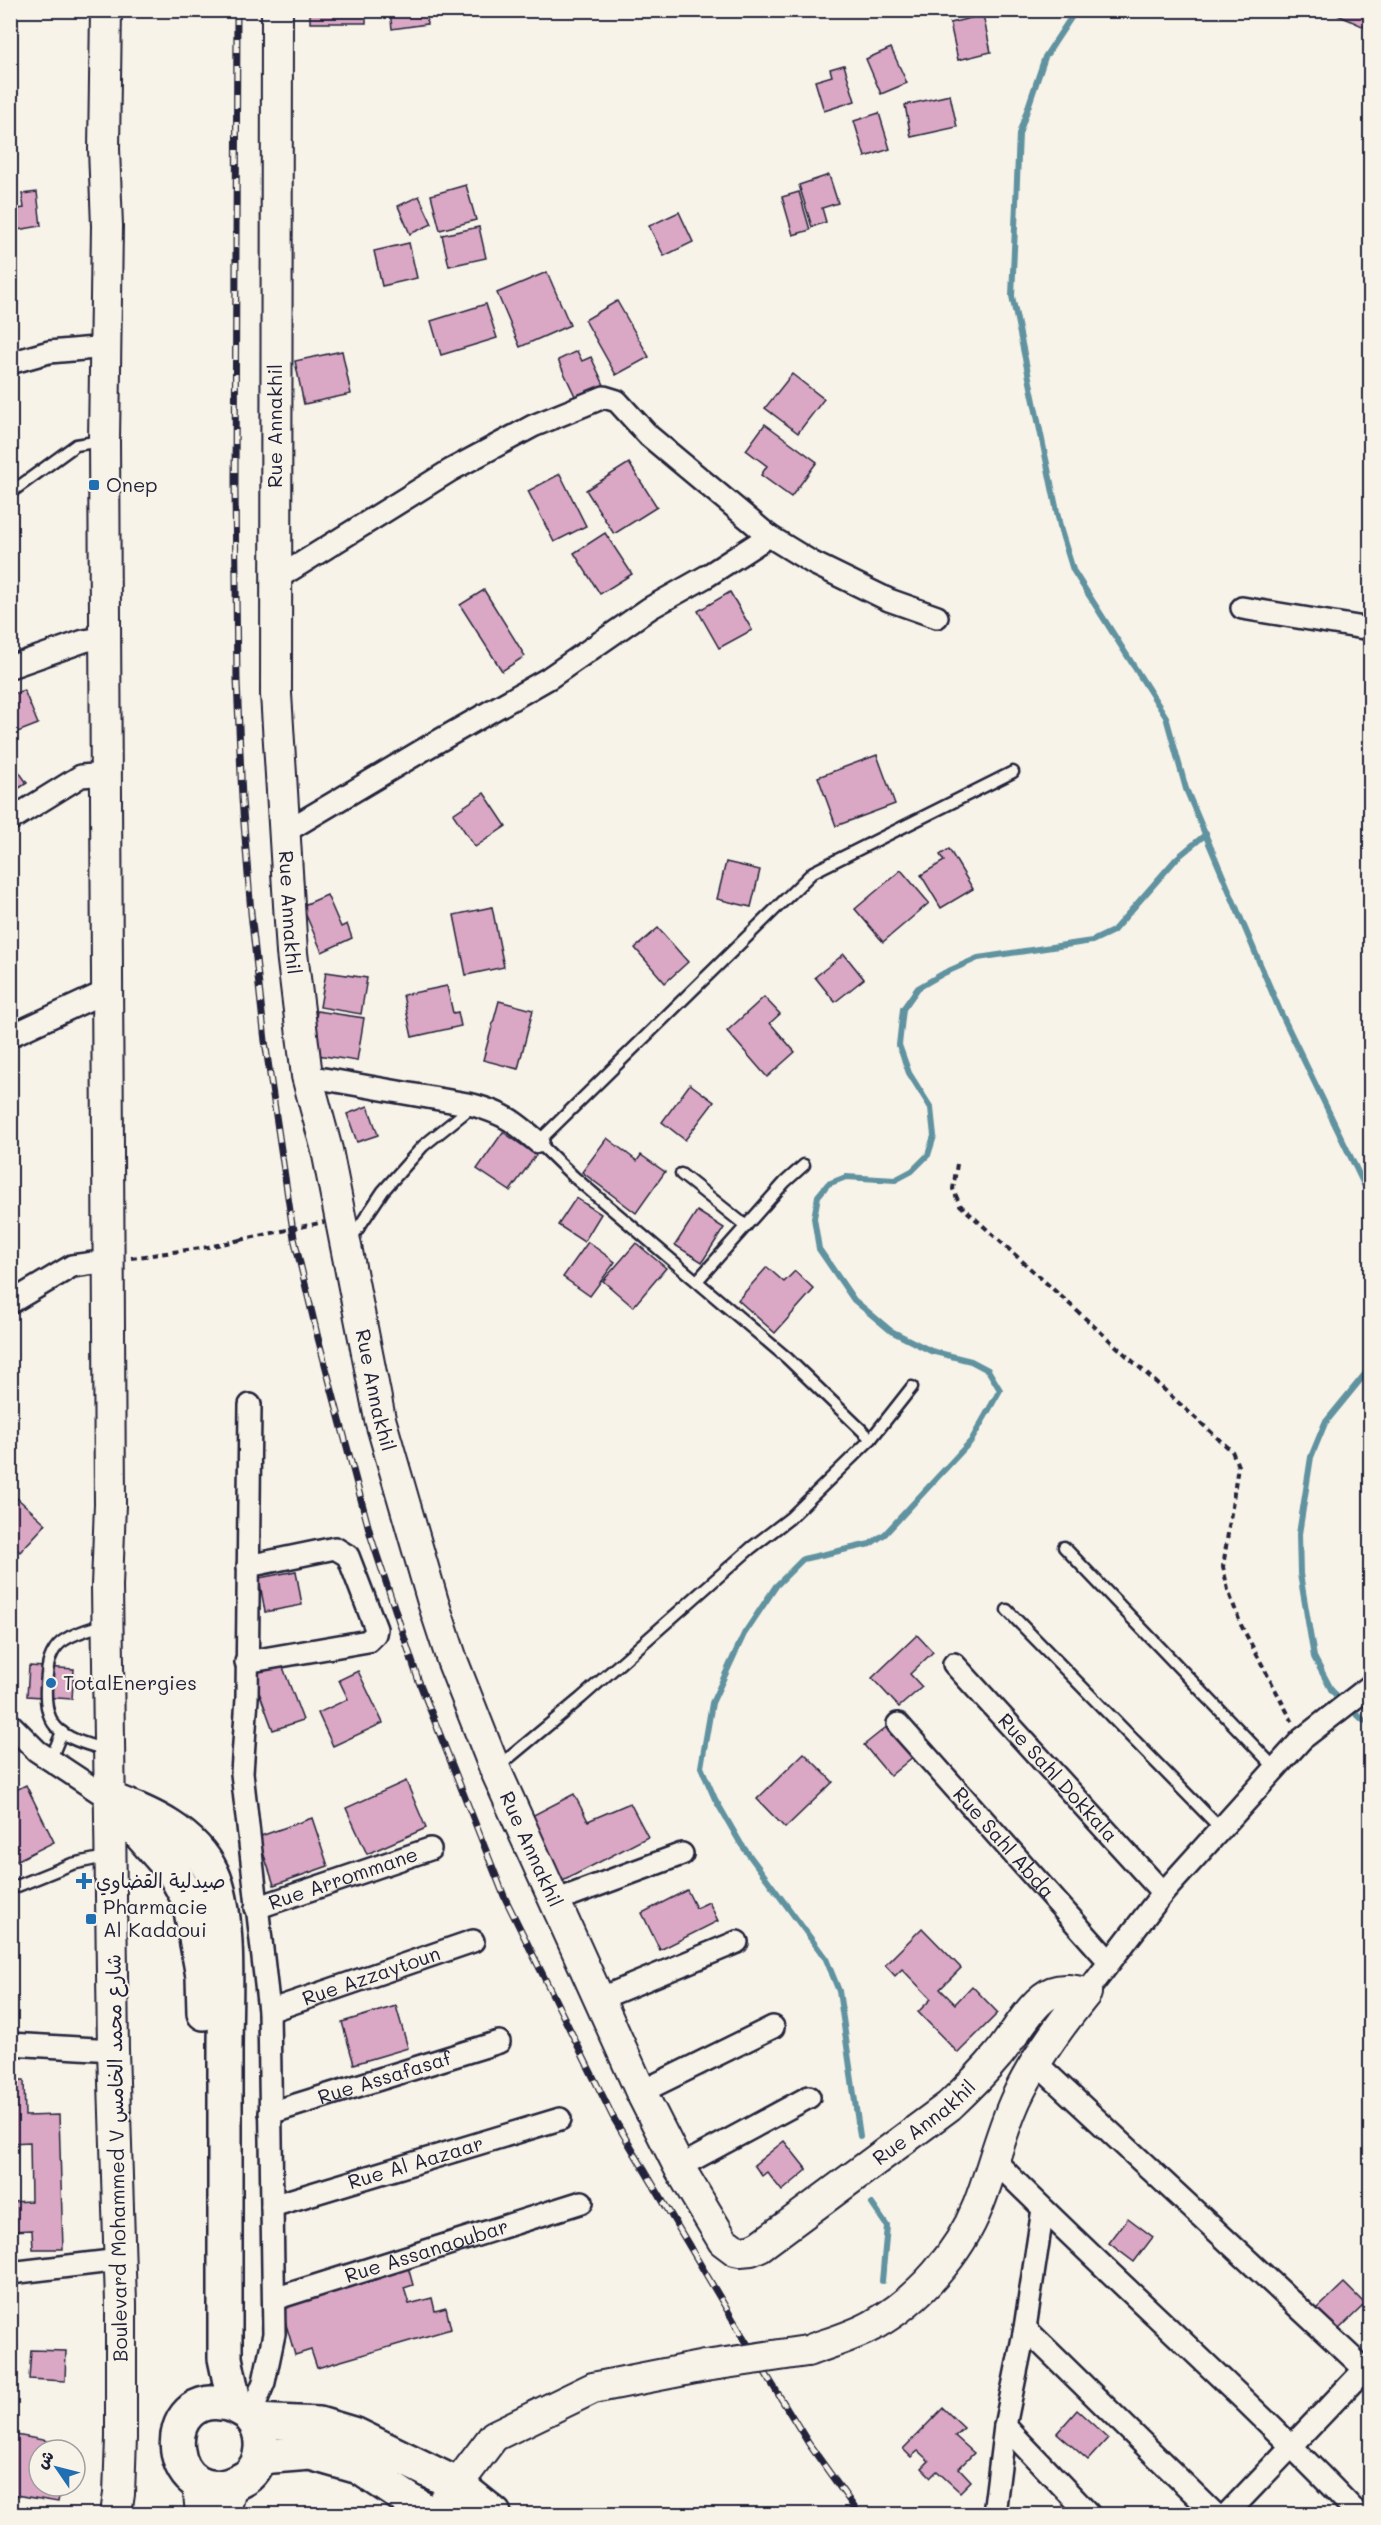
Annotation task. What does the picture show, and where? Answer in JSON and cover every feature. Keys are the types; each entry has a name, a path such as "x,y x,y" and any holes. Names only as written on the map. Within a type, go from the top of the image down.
{"main road":[{"path":"111,1800 141,1811 174,1829 193,1845 212,1872 221,1900 225,1981 225,2358 246,2414 258,2428 262,2443 260,2457 249,2475 228,2500 215,2488 200,2499 181,2465 176,2440 180,2428 196,2409 206,2360 203,1976 189,1900 173,1871 111,1800"},
{"path":"196,2409 215,2402 246,2414 319,2424 356,2435 458,2485 494,2514"},
{"path":"260,2457 310,2453 359,2467 432,2514"}],"street":[{"name":"Boulevard Mohammed V شارع محمد الخامس","path":"106,10 104,149 107,226 107,347 104,441 107,637 108,1623 113,2050 120,2260 121,2438 116,2514"},
{"name":"Rue Annakhil","path":"277,10 276,694 292,952 307,1076 327,1150 380,1419 452,1660 495,1769 641,2092 713,2227 723,2241 735,2250 751,2250 760,2246 949,2106 1001,2053 1037,2003 1046,1996 1067,1990 1086,1993"},
{"path":"10,363 49,352 107,347"},
{"path":"276,579 451,470 533,426 604,397 616,400 649,436 769,536 822,568 889,600 938,617"},
{"path":"284,833 549,678 650,608 707,576 769,536"},
{"path":"1242,608 1371,628"},
{"path":"10,667 84,641 107,637"},
{"path":"10,820 81,776 107,774"},
{"path":"10,1036 107,991"},
{"path":"307,1076 473,1105 498,1112 510,1118 538,1142"},
{"path":"10,1303 72,1266 109,1261"},
{"path":"246,2414 264,2382 274,2334 269,2011 242,1773 247,1698 250,1405"},
{"path":"246,1662 368,1641 375,1634 376,1629 348,1556 340,1550 334,1548 248,1566"},
{"name":"Rue Sahl Dokkala","path":"954,1664 1163,1893"},
{"path":"432,2514 458,2485 494,2436 593,2388 705,2366 807,2351 874,2325 924,2285 952,2252 972,2219 1017,2097 1042,2050 1163,1893 1220,1828 1302,1739 1368,1688"},
{"path":"10,1724 50,1761 111,1800"},
{"name":"Rue Sahl Abda","path":"898,1724 1109,1961"},
{"name":"Rue Arrommane","path":"256,1908 430,1849"},
{"path":"555,1901 682,1854"},
{"name":"Rue Azzaytoun","path":"269,2011 473,1941"},
{"path":"599,1999 737,1942"},
{"path":"641,2092 773,2027"},
{"name":"Rue Assafasaf","path":"270,2113 499,2042"},
{"path":"10,2044 113,2050"},
{"path":"1036,2063 1368,2371 1292,2445 1227,2514"},
{"path":"679,2167 809,2097"},
{"name":"Rue Al Aazaar","path":"272,2206 560,2119"},
{"path":"993,2158 1043,2209 1292,2445 1358,2514"},
{"name":"Rue Assanaoubar","path":"274,2299 582,2202"},
{"path":"994,2514 1005,2426 1025,2328 1043,2209"},
{"path":"10,2273 120,2260"},
{"path":"1025,2328 1215,2514"},
{"path":"1005,2426 1089,2514"}],"lane":[{"path":"10,493 76,444 104,441"},
{"path":"871,1439 787,1358 574,1177 538,1142 813,872 1013,772"},
{"path":"345,1250 368,1212 415,1155 442,1128 473,1105"},
{"path":"697,1281 804,1165"},
{"path":"681,1174 746,1226"},
{"path":"495,1769 582,1698 751,1548 790,1518 871,1439 912,1387"},
{"path":"1064,1547 1275,1768"},
{"path":"1007,1610 1220,1828"},
{"path":"108,1623 64,1639 48,1658 44,1697 47,1713 62,1732 73,1741 110,1750"},
{"path":"50,1761 62,1732"},
{"path":"10,1889 72,1864 112,1856"}],"path":[{"path":"957,1164 953,1189 960,1205 1232,1450 1238,1466 1223,1567 1228,1590 1241,1625 1302,1739"},
{"path":"109,1261 208,1247 324,1222"}],"building":[{"path":"310,10 366,10 366,23 310,23"},
{"path":"390,10 426,10 427,24 392,29"},
{"path":"1337,10 1370,10 1369,29 1335,14"},
{"path":"983,15 991,52 958,60 950,23"},
{"path":"891,48 907,83 881,94 866,59"},
{"path":"844,65 855,101 824,111 815,81 832,76 830,69"},
{"path":"950,95 957,127 911,137 905,105"},
{"path":"879,113 890,149 865,157 854,121"},
{"path":"829,175 838,203 822,208 826,222 812,227 799,185"},
{"path":"466,185 476,220 440,230 431,195"},
{"path":"37,192 41,226 11,231 10,210 24,208 22,194"},
{"path":"799,192 810,230 793,235 782,197"},
{"path":"419,196 432,224 410,234 398,206"},
{"path":"679,212 693,242 664,256 649,226"},
{"path":"479,227 486,258 449,266 442,235"},
{"path":"409,243 417,278 382,286 374,251"},
{"path":"547,272 570,325 520,347 497,293"},
{"path":"617,301 649,357 616,375 585,320"},
{"path":"486,304 497,338 441,355 431,321"},
{"path":"342,351 351,394 304,404 295,361"},
{"path":"577,351 582,361 591,357 604,385 576,398 558,360"},
{"path":"792,374 824,399 798,433 765,408"},
{"path":"765,424 817,462 791,497 761,475 767,466 746,450"},
{"path":"629,463 657,507 614,534 586,490"},
{"path":"560,474 586,526 554,542 528,491"},
{"path":"605,533 632,574 600,594 574,553"},
{"path":"484,590 525,656 502,671 460,605"},
{"path":"730,592 752,630 719,648 698,611"},
{"path":"24,690 38,724 10,735 10,695"},
{"path":"877,755 895,804 836,826 818,777"},
{"path":"10,759 27,783 10,794"},
{"path":"484,793 506,826 475,847 453,814"},
{"path":"949,849 973,889 941,908 921,875 944,861 940,855"},
{"path":"726,862 760,870 751,907 717,899"},
{"path":"901,870 929,903 883,942 855,909"},
{"path":"327,895 341,927 347,924 352,938 322,952 302,906"},
{"path":"492,907 504,967 466,975 454,915"},
{"path":"658,928 688,962 665,983 635,948"},
{"path":"844,954 864,979 835,1002 815,977"},
{"path":"326,972 367,978 361,1014 320,1007"},
{"path":"447,986 453,1013 458,1012 461,1026 412,1037 403,995"},
{"path":"764,997 780,1014 770,1023 795,1052 767,1077 727,1031"},
{"path":"499,1001 533,1010 518,1069 483,1060"},
{"path":"317,1011 364,1018 357,1061 311,1054"},
{"path":"690,1084 714,1102 685,1140 662,1122"},
{"path":"368,1106 378,1135 357,1142 347,1114"},
{"path":"503,1132 536,1155 510,1191 477,1169"},
{"path":"607,1138 637,1161 641,1155 665,1172 636,1213 582,1172"},
{"path":"576,1198 601,1214 584,1242 558,1225"},
{"path":"697,1211 724,1228 702,1262 675,1245"},
{"path":"588,1242 615,1262 590,1296 563,1277"},
{"path":"636,1243 666,1268 633,1307 603,1281"},
{"path":"767,1267 784,1282 795,1271 814,1289 775,1333 738,1300"},
{"path":"17,1498 46,1524 20,1552 10,1543 10,1505"},
{"path":"296,1571 302,1605 265,1612 259,1578"},
{"path":"917,1635 933,1652 910,1674 922,1687 899,1707 872,1678"},
{"path":"281,1662 303,1720 273,1730 252,1673"},
{"name":"TotalEnergies","path":"29,1666 74,1669 72,1699 27,1696"},
{"path":"358,1671 383,1723 333,1746 318,1713 348,1699 339,1680"},
{"path":"889,1725 915,1755 890,1776 864,1745"},
{"path":"804,1753 833,1782 785,1828 757,1799"},
{"path":"406,1781 426,1828 367,1854 346,1808"},
{"path":"26,1785 54,1842 16,1861 10,1850 10,1793"},
{"path":"574,1794 588,1821 630,1803 648,1837 557,1884 524,1820"},
{"path":"312,1818 328,1866 274,1885 258,1837"},
{"path":"687,1890 696,1908 709,1902 718,1921 660,1950 642,1913"},
{"path":"922,1928 961,1968 940,1989 955,2004 972,1986 998,2013 958,2053 918,2012 931,1999 902,1969 895,1976 885,1965"},
{"path":"396,2006 408,2048 354,2064 342,2022"},
{"path":"10,2080 24,2080 25,2116 59,2115 63,2249 33,2249 32,2230 10,2231 10,2202 31,2201 30,2142 10,2143"},
{"path":"784,2141 807,2170 782,2191 767,2172 762,2176 754,2165"},
{"path":"1128,2218 1153,2237 1134,2262 1109,2243"},
{"path":"408,2267 413,2285 404,2288 409,2304 432,2298 435,2311 446,2308 451,2329 317,2368 311,2350 295,2355 280,2304"},
{"path":"1344,2283 1365,2304 1337,2331 1317,2309"},
{"path":"31,2350 66,2351 65,2381 29,2379"},
{"path":"943,2408 964,2428 955,2436 974,2453 959,2468 971,2481 960,2492 937,2471 931,2477 922,2468 929,2461 918,2451 911,2457 903,2449"},
{"path":"1077,2410 1108,2438 1088,2460 1057,2433"},
{"path":"11,2434 32,2438 27,2438 27,2497 10,2494"},
{"path":"34,2498 59,2498 58,2502"}],"waterway":[{"path":"1076,10 1045,57 1019,134 1012,296 1061,531 1073,570 1166,717 1186,789 1280,1011 1370,1197"},
{"path":"860,2136 839,1991 826,1959 741,1844 715,1799 701,1767 712,1703 744,1634 776,1586 803,1559 870,1544 885,1534 971,1441 1000,1390 988,1370 971,1361 931,1351 891,1331 854,1300 819,1249 814,1218 818,1196 828,1184 846,1177 895,1180 912,1171 928,1155 934,1136 931,1108 909,1073 899,1045 903,1009 918,988 978,958 1092,941 1113,931 1177,858 1206,834"},
{"path":"1370,1368 1325,1423 1311,1457 1299,1534 1300,1574 1314,1657 1332,1691 1363,1720 1370,1722"},
{"path":"872,2204 887,2226 882,2281"}],"railway":[{"path":"237,10 235,487 237,680 242,799 251,913 265,1041 294,1238 318,1338 371,1537 418,1679 504,1896 613,2117 809,2444 859,2514"}],"place":[{"name":"Onep","path":"94,485"},
{"name":"TotalEnergies","path":"51,1683"},
{"name":"صيدلية القضاوي","path":"84,1881"},
{"name":"Pharmacie Al Kadaoui","path":"91,1919"}]}
